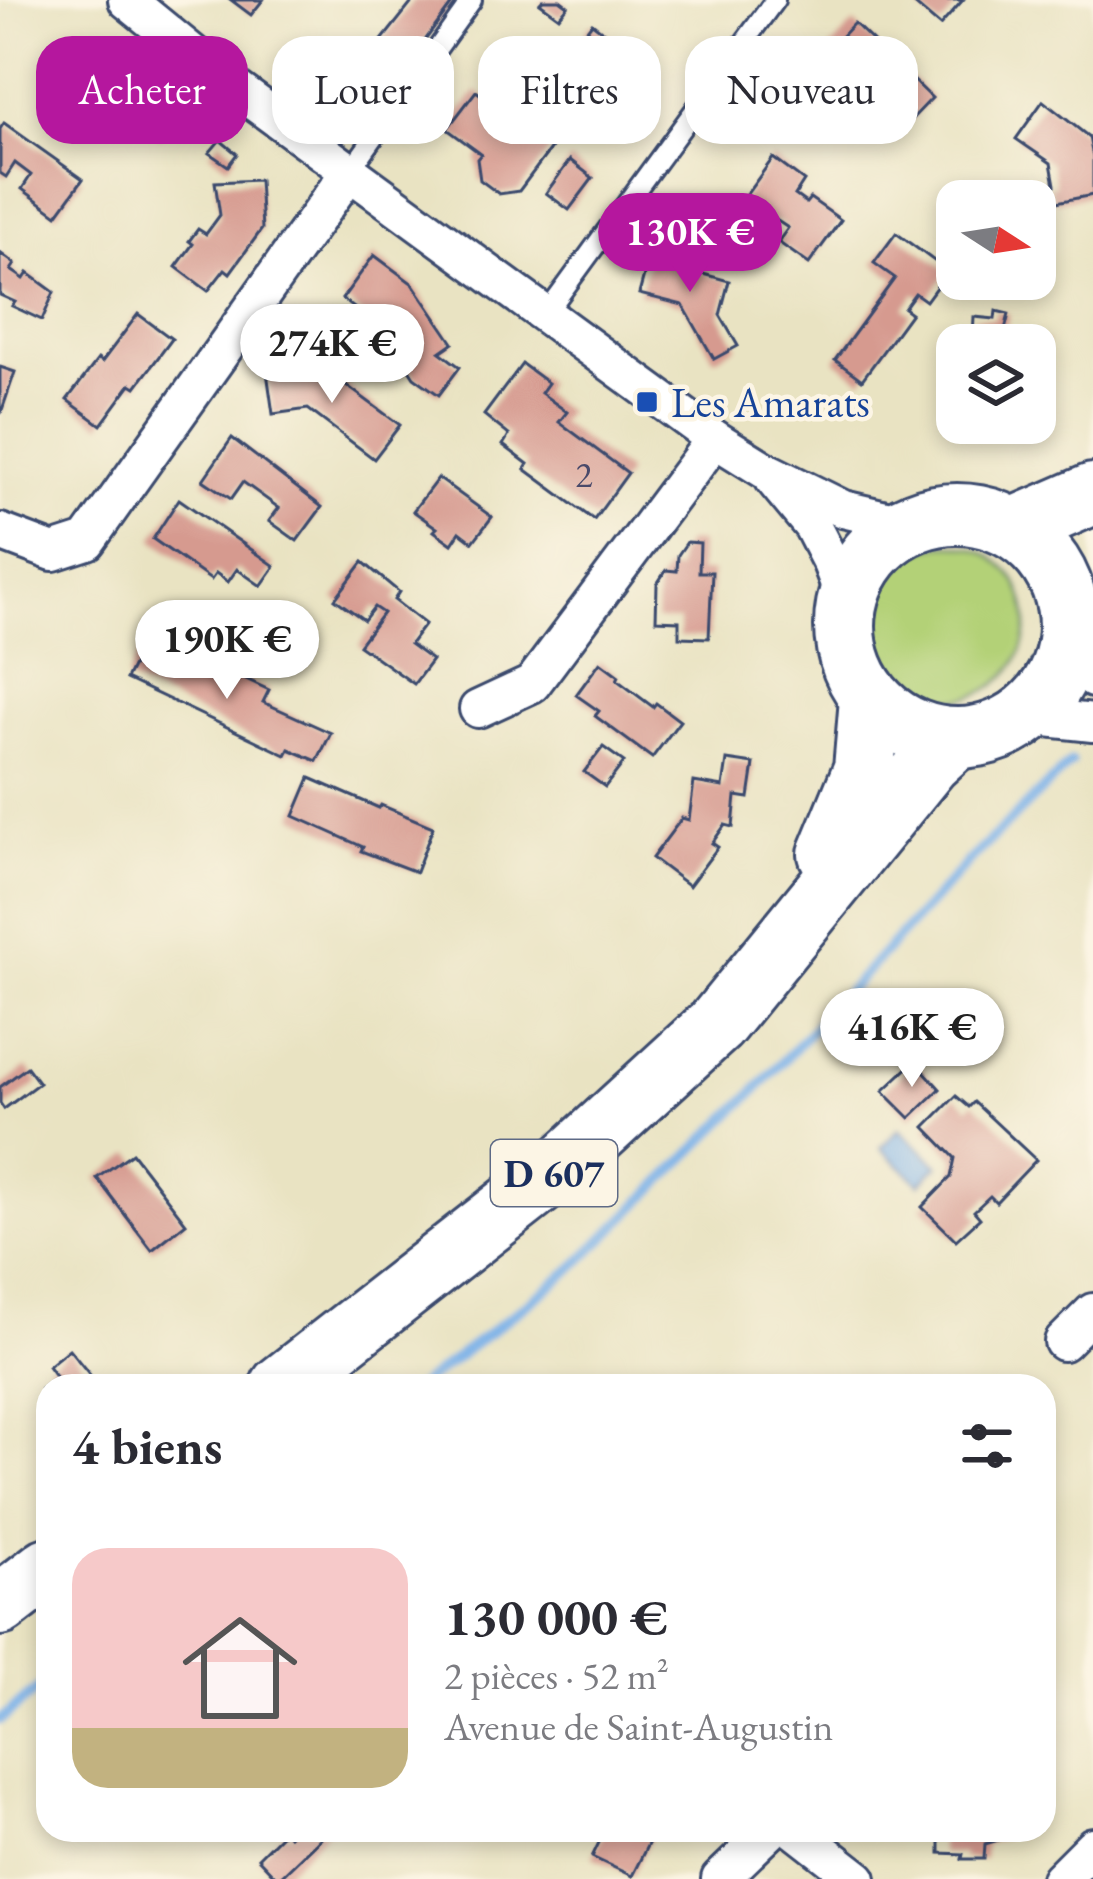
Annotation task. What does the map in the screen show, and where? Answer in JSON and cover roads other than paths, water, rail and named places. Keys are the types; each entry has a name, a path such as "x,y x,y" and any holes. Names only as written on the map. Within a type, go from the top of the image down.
{"main road":[{"path":"1015,528 1093,494"},
{"path":"1077,642 1051,562 1015,528 986,516 940,514 908,524 867,558 845,600 844,628 854,672 870,699 906,728 954,740 990,736 1028,716 1054,687 1077,642 1080,568 1093,548"},
{"name":"D 607","path":"795,926 864,770 870,699"},
{"name":"D 607","path":"296,1374 561,1168 716,1025 929,763 954,740"},
{"path":"0,1605 36,1577"}],"street":[{"path":"127,0 231,85 715,439 768,472 843,508 908,524"},
{"path":"0,532 53,552 87,541 350,171"},
{"path":"478,710 532,684 715,439"},
{"path":"768,472 812,526 845,600"},
{"path":"1028,716 1093,723"},
{"path":"1064,1342 1093,1312"},
{"path":"720,1879 759,1842"},
{"path":"810,1842 858,1879"},
{"path":"1060,1879 1093,1846"}],"lane":[{"path":"350,171 472,0"},
{"path":"545,315 775,0"}],"water":[{"path":"899,1129 938,1165 920,1184 881,1148"}],"waterway":[{"path":"435,1374 571,1270 756,1090 970,860 1071,762"},
{"path":"0,1720 36,1691"}],"place":[{"name":"Les Amarats","path":"647,402"}]}
